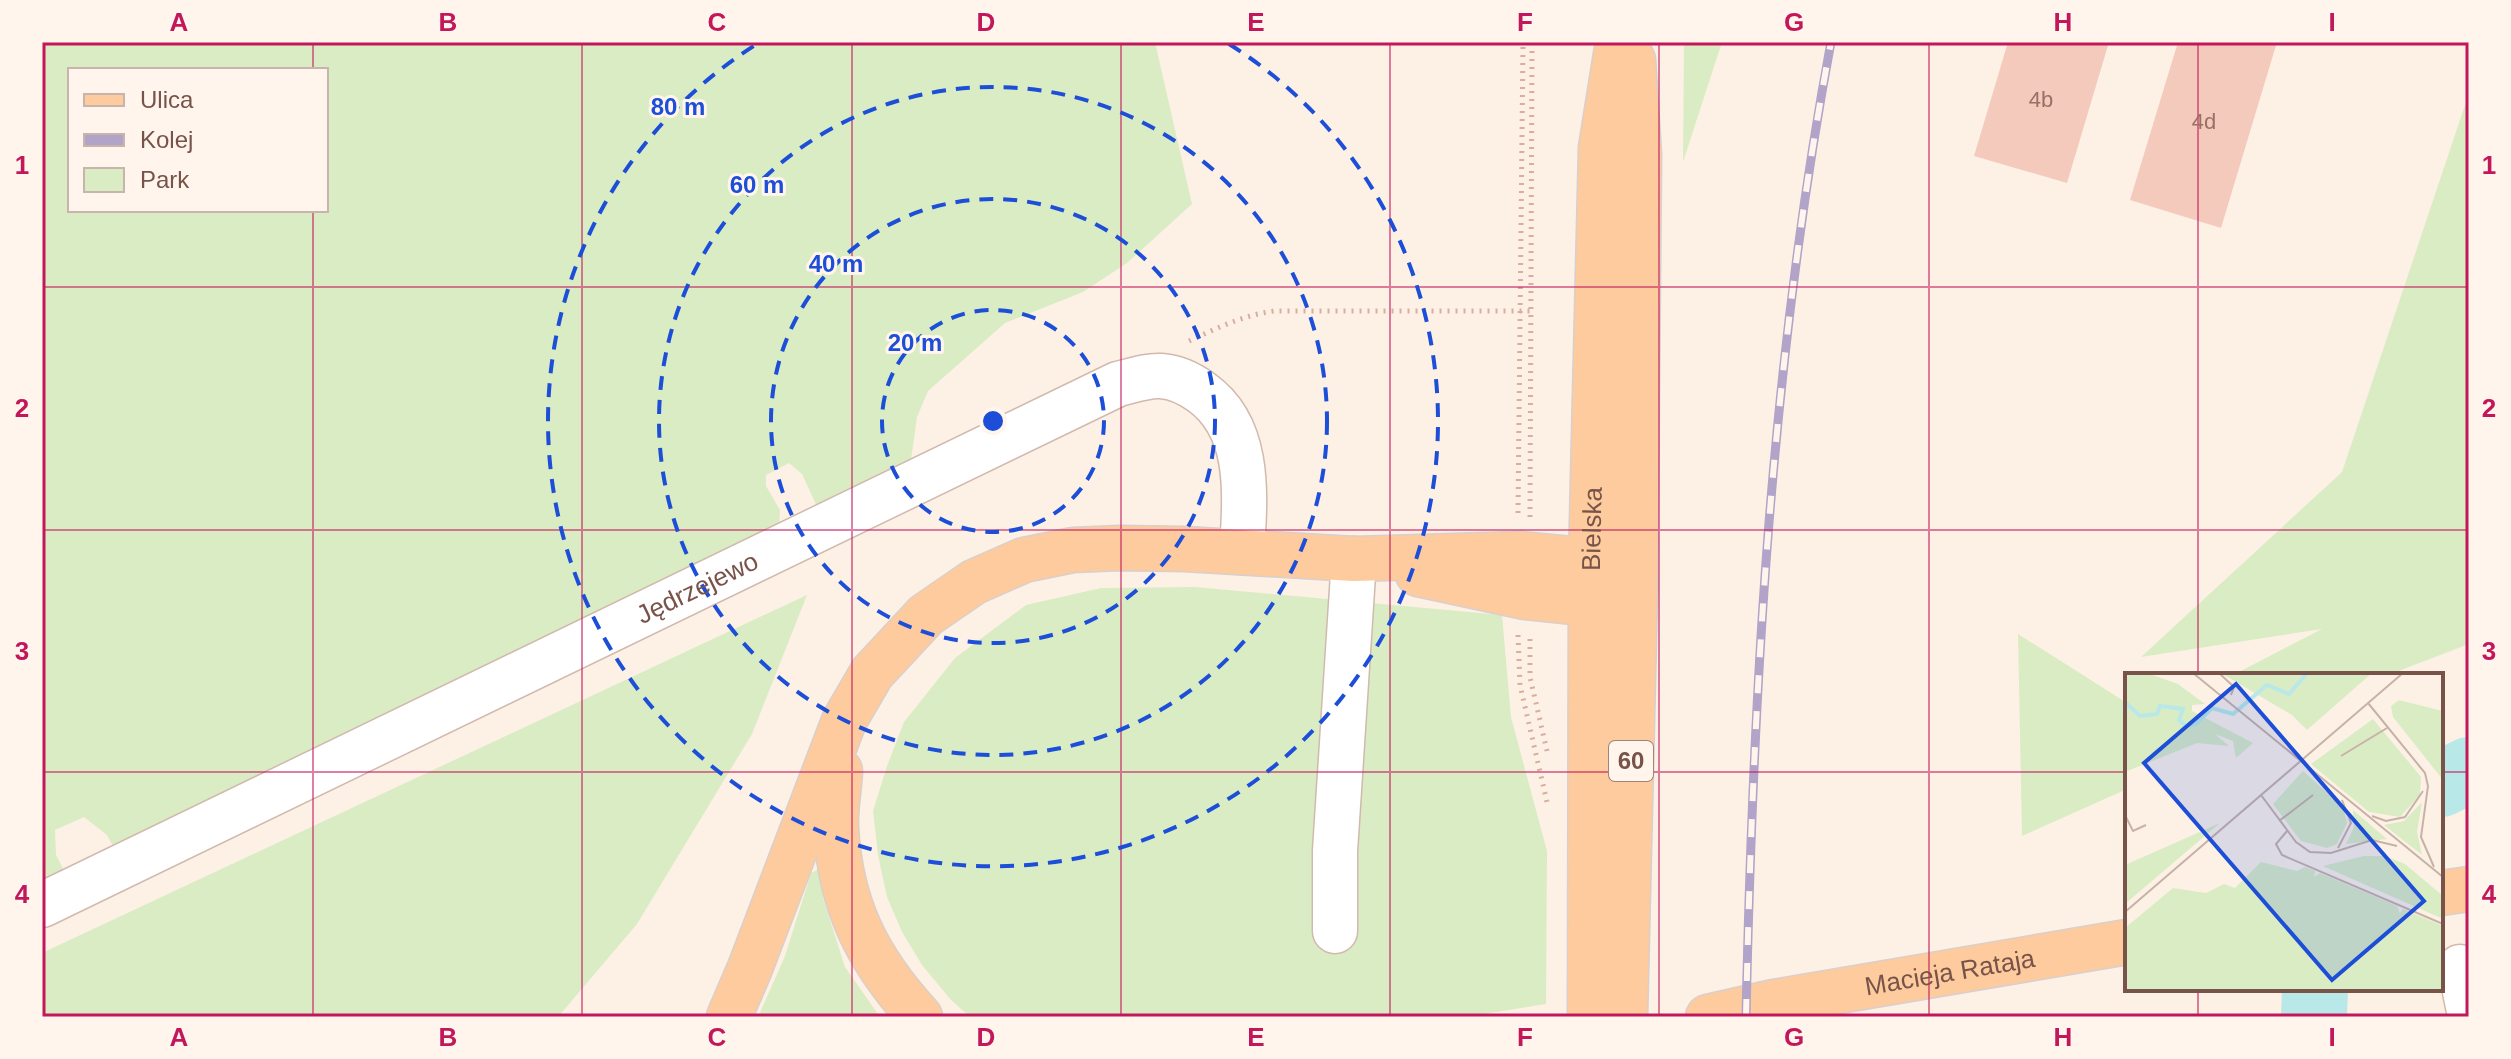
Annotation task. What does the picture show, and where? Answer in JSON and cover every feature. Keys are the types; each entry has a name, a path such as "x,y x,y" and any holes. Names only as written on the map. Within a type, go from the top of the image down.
{"main road":[{"name":"Bielska","path":"1618,42 1601,148 1591,604 1609,932 1625,1017"},
{"name":"Bielska","path":"1590,1017 1609,932 1635,591 1639,155 1631,42"},
{"path":"729,1017 844,721 872,673 926,615 974,582 1024,560 1073,550 1120,548 1354,559 1523,576 1591,604 1635,591"},
{"path":"1523,576 1591,561 1635,591"},
{"path":"844,721 836,826 851,908 868,950 892,986 920,1017"},
{"path":"2443,893 2469,889"},
{"name":"Macieja Rataja","path":"1714,1016 1774,1002 2125,942"}],"street":[{"path":"1161,376 1193,386 1219,406 1230,422 1240,451 1244,499 1242,552"},
{"name":"Jędrzejewo","path":"42,905 622,626 1091,395 1118,384 1161,376"},
{"path":"1335,931 1335,851 1354,559"},
{"path":"2460,967 2469,1011"}],"path":[{"path":"1523,42 1520,311 1523,576 1530,677 1548,753"},
{"path":"1532,42 1531,311 1520,685 1550,814"},
{"path":"1161,376 1188,342 1255,313 1531,311"}],"green space":[{"path":"42,42 1155,42 1192,204 1127,263 1083,292 1005,323 928,391 917,417 910,467 819,511 802,474 789,463 766,475 766,486 780,510 779,530 117,854 107,835 84,817 55,830 56,855 67,876 42,887"},
{"path":"1684,42 1722,42 1683,162"},
{"path":"2469,93 2469,644 2393,673 2237,673 2322,629 2141,657 2342,472"},
{"path":"1195,587 1502,615 1511,717 1547,851 1546,1004 1465,1017 970,1017 951,1000 922,965 902,932 887,897 878,855 873,811 904,722 955,658 1026,605 1101,588"},
{"path":"807,595 752,734 637,924 558,1017 42,1017 42,953"},
{"path":"2018,634 2125,702 2125,790 2022,836"},
{"path":"821,868 823,898 845,967 880,1017 758,1017 785,956 811,873"}],"building":[{"path":"2008,42 2109,42 2067,183 1974,156"},
{"path":"2178,42 2277,42 2221,228 2130,200"}],"waterway":[{"path":"2443,783 2469,770"},
{"path":"2314,1017 2315,991"}],"railway":[{"path":"1746,1017 1754,772 1769,528 1793,284 1831,42"}]}
